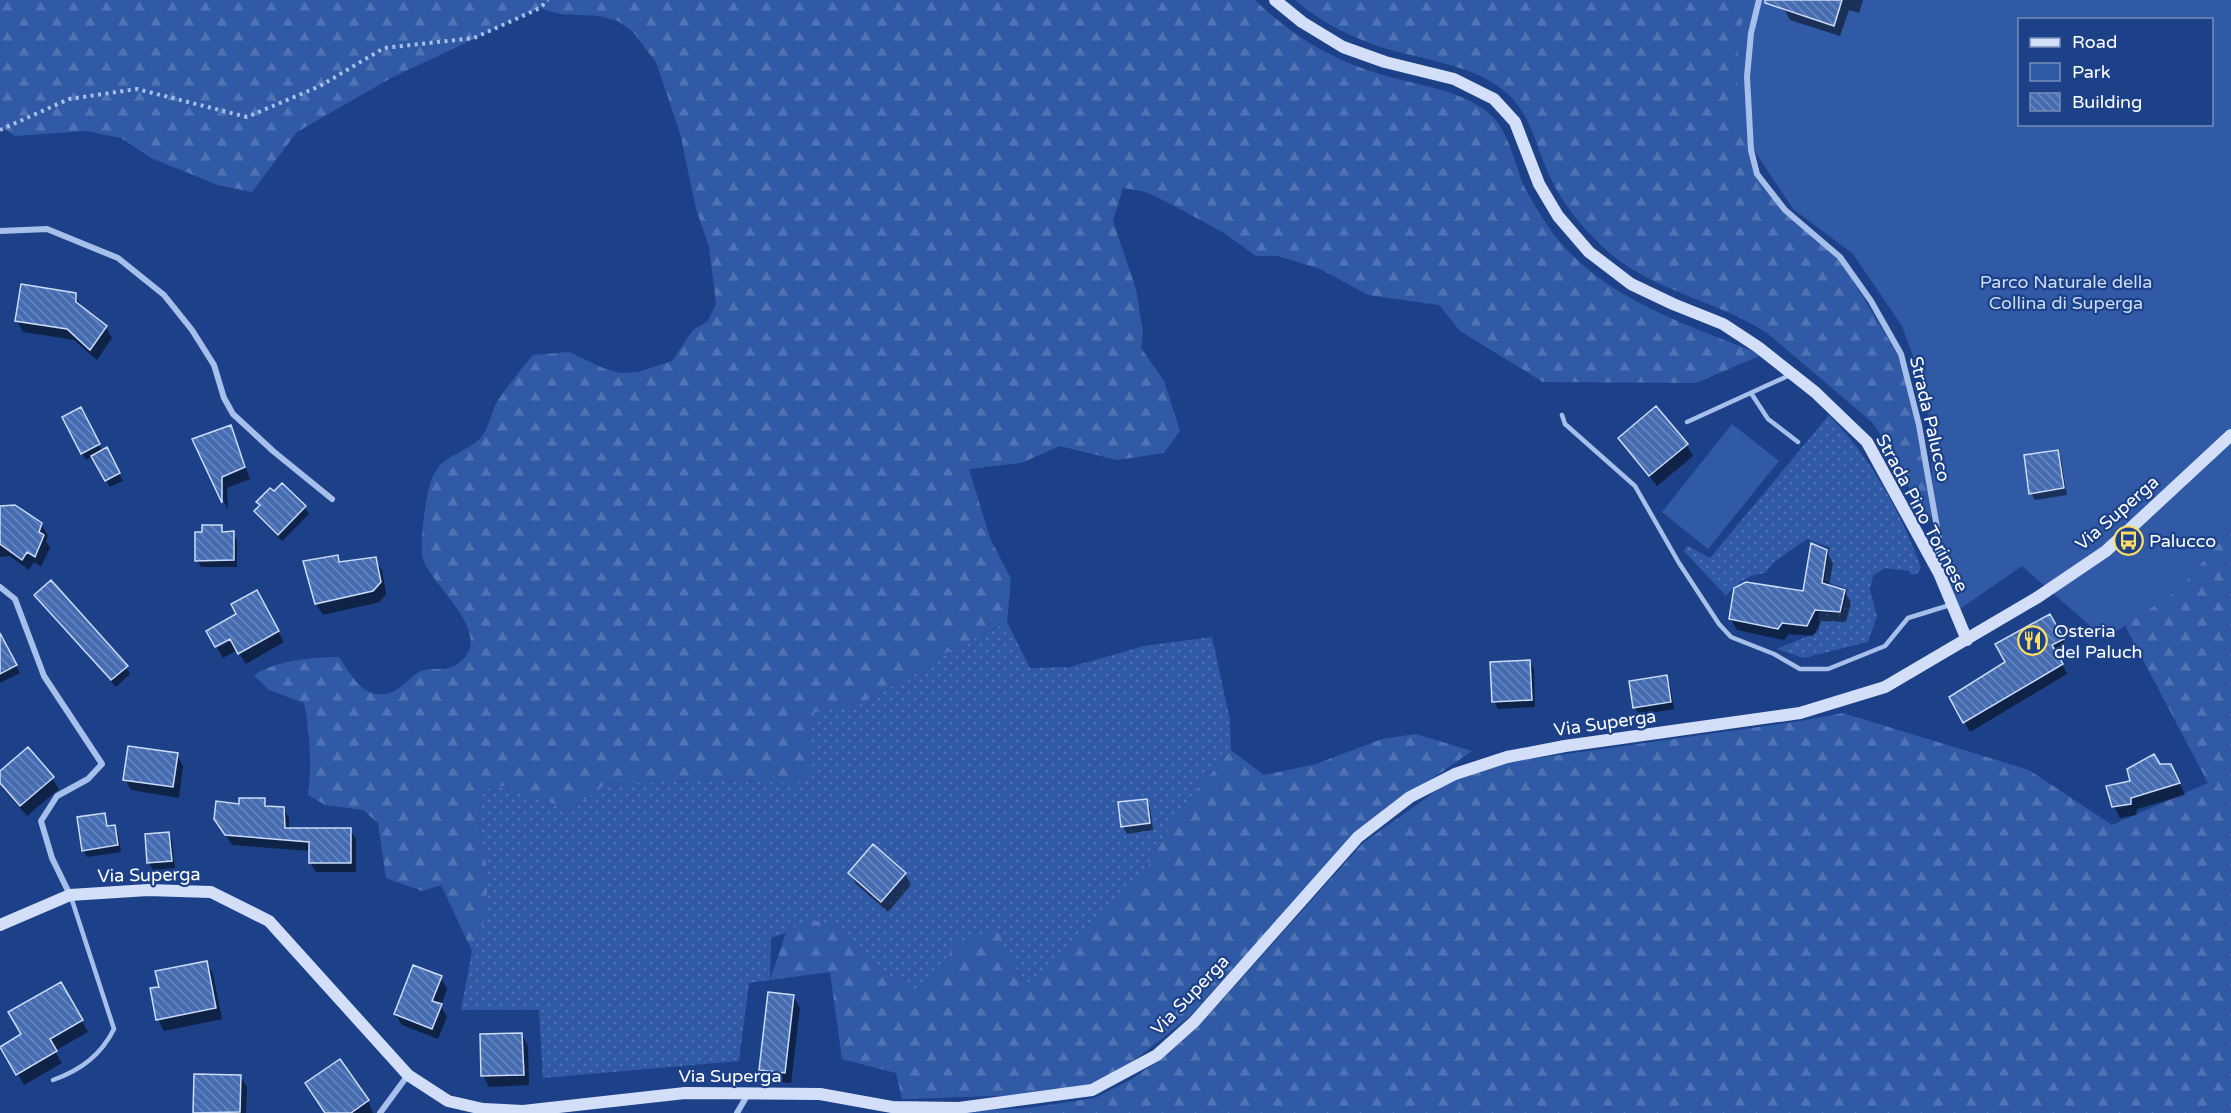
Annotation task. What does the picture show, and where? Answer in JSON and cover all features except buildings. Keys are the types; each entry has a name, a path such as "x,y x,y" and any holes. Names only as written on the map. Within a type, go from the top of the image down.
{"street":[{"name":"Strada Pino Torinese","path":"1275,0 1302,22 1342,46 1386,62 1454,79 1494,99 1515,122 1539,184 1558,216 1589,252 1631,284 1723,324 1792,374 1867,442 1939,573 1967,640"},
{"name":"Strada Palucco","path":"1759,0 1751,33 1747,76 1751,150 1757,174 1785,210 1840,257 1872,301 1900,354 1923,448 1939,539 1939,573"},
{"path":"0,231 47,229 118,258 164,295 192,330 214,365 224,398 233,414 273,452 332,499"},
{"name":"Via Superga","path":"0,925 70,895 148,890 211,892 269,921 408,1075 448,1101 493,1110 523,1111 685,1093 820,1095 891,1110 959,1108 1092,1090 1157,1055 1194,1022 1358,837 1410,797 1455,774 1507,757 1565,746 1800,713 1885,687 1967,640 2106,551 2231,435"},
{"path":"0,587 15,599 44,676 102,764 88,779 57,796 40,821 52,858 70,895"},
{"path":"380,1113 408,1075"},
{"path":"737,1113 748,1094"}],"lane":[{"path":"1687,422 1792,374"},
{"path":"1751,393 1768,419 1798,441"},
{"path":"1562,415 1566,424 1635,486 1685,572 1731,637 1774,654 1800,669 1828,669 1885,646 1908,618 1952,604"},
{"path":"53,1080 70,1074 104,1049 114,1029 70,895"}],"path":[{"path":"0,130 69,99 136,89 247,117 320,86 384,48 474,38 540,8 548,0"}],"green space":[{"path":"0,0 1255,0 1299,36 1330,55 1396,79 1436,88 1486,111 1506,137 1526,190 1545,222 1565,248 1589,270 1615,289 1643,305 1762,355 1696,383 1543,382 1460,331 1439,305 1368,295 1320,269 1278,256 1256,256 1224,233 1173,205 1146,192 1123,188 1113,221 1136,289 1143,333 1141,348 1164,381 1180,431 1164,453 1117,460 1060,446 1021,463 969,469 990,538 1011,579 1007,622 938,657 918,672 861,703 815,712 807,746 814,763 799,784 723,780 606,784 571,810 504,786 483,790 478,820 487,869 487,914 472,951 441,885 422,891 386,878 378,823 363,810 325,805 308,795 310,749 304,703 269,690 254,675 284,663 339,657 359,685 372,693 380,694 397,689 423,670 446,669 454,666 467,655 471,642 468,627 429,571 422,553 427,498 431,480 436,471 446,460 468,448 480,438 487,429 497,402 533,355 569,352 603,368 620,373 638,372 672,361 693,330 708,321 716,304 709,247 696,209 680,133 656,62 633,32 618,21 599,16 560,14 539,8 391,78 297,132 252,192 218,185 151,158 121,138 86,131 15,136 0,126"},
{"path":"1295,0 1747,0 1755,175 1841,261 1898,355 1932,479 1931,518 1923,521 1898,462 1873,423 1767,333 1746,321 1635,271 1615,258 1597,241 1577,220 1560,196 1526,119 1512,98 1502,89 1463,69 1391,50 1353,36 1328,24"},
{"name":"Parco Naturale della Collina di Superga","path":"1746,0 2231,0 2231,533 2221,541 2177,591 2105,639 2022,566 1957,611 1936,537 1927,394 1902,326 1853,254 1793,209 1736,123 1738,48"},
{"path":"1829,415 1859,450 1883,487 1904,526 1921,568 1918,573 1911,575 1909,571 1885,568 1873,576 1870,589 1877,616 1868,642 1803,658 1777,649 1816,633 1819,630 1819,612 1842,613 1848,589 1824,581 1830,547 1807,539 1774,562 1765,573 1743,580 1726,596 1684,551 1687,546 1710,558"},
{"path":"1732,424 1779,461 1708,549 1662,512"},
{"path":"2231,444 2231,1113 918,1113 1028,1108 1095,1098 1132,1079 1169,1053 1199,1026 1363,843 1468,768 1801,721 1843,713 2029,770 2112,825 2208,783 2102,582"},
{"path":"1007,622 1030,668 1070,667 1144,646 1212,637 1230,720 1231,750 1177,814 1139,882 1080,932 1047,973 1026,984 1011,960 955,945 936,976 913,992 871,962 836,926 808,920 786,933 771,938 770,980 749,983 739,1061 543,1078 539,1010 461,1010 472,951 487,914 487,869 478,820 483,790 504,786 571,810 606,784 723,780 754,782 813,763 807,746 815,712 861,703 918,672 938,657"},
{"path":"1416,734 1472,751 1365,825 1189,1017 1131,1063 1091,1085 1027,1095 902,1099 896,1073 842,1059 830,972 770,980 786,933 808,919 836,925 871,962 913,992 936,976 955,945 998,931 1011,960 1026,984 1047,973 1080,932 1139,882 1177,814 1231,750 1264,775 1316,764 1382,739"}],"place":[{"name":"Palucco","path":"2128,541"},
{"name":"Osteria del Paluch","path":"2033,641"}]}
